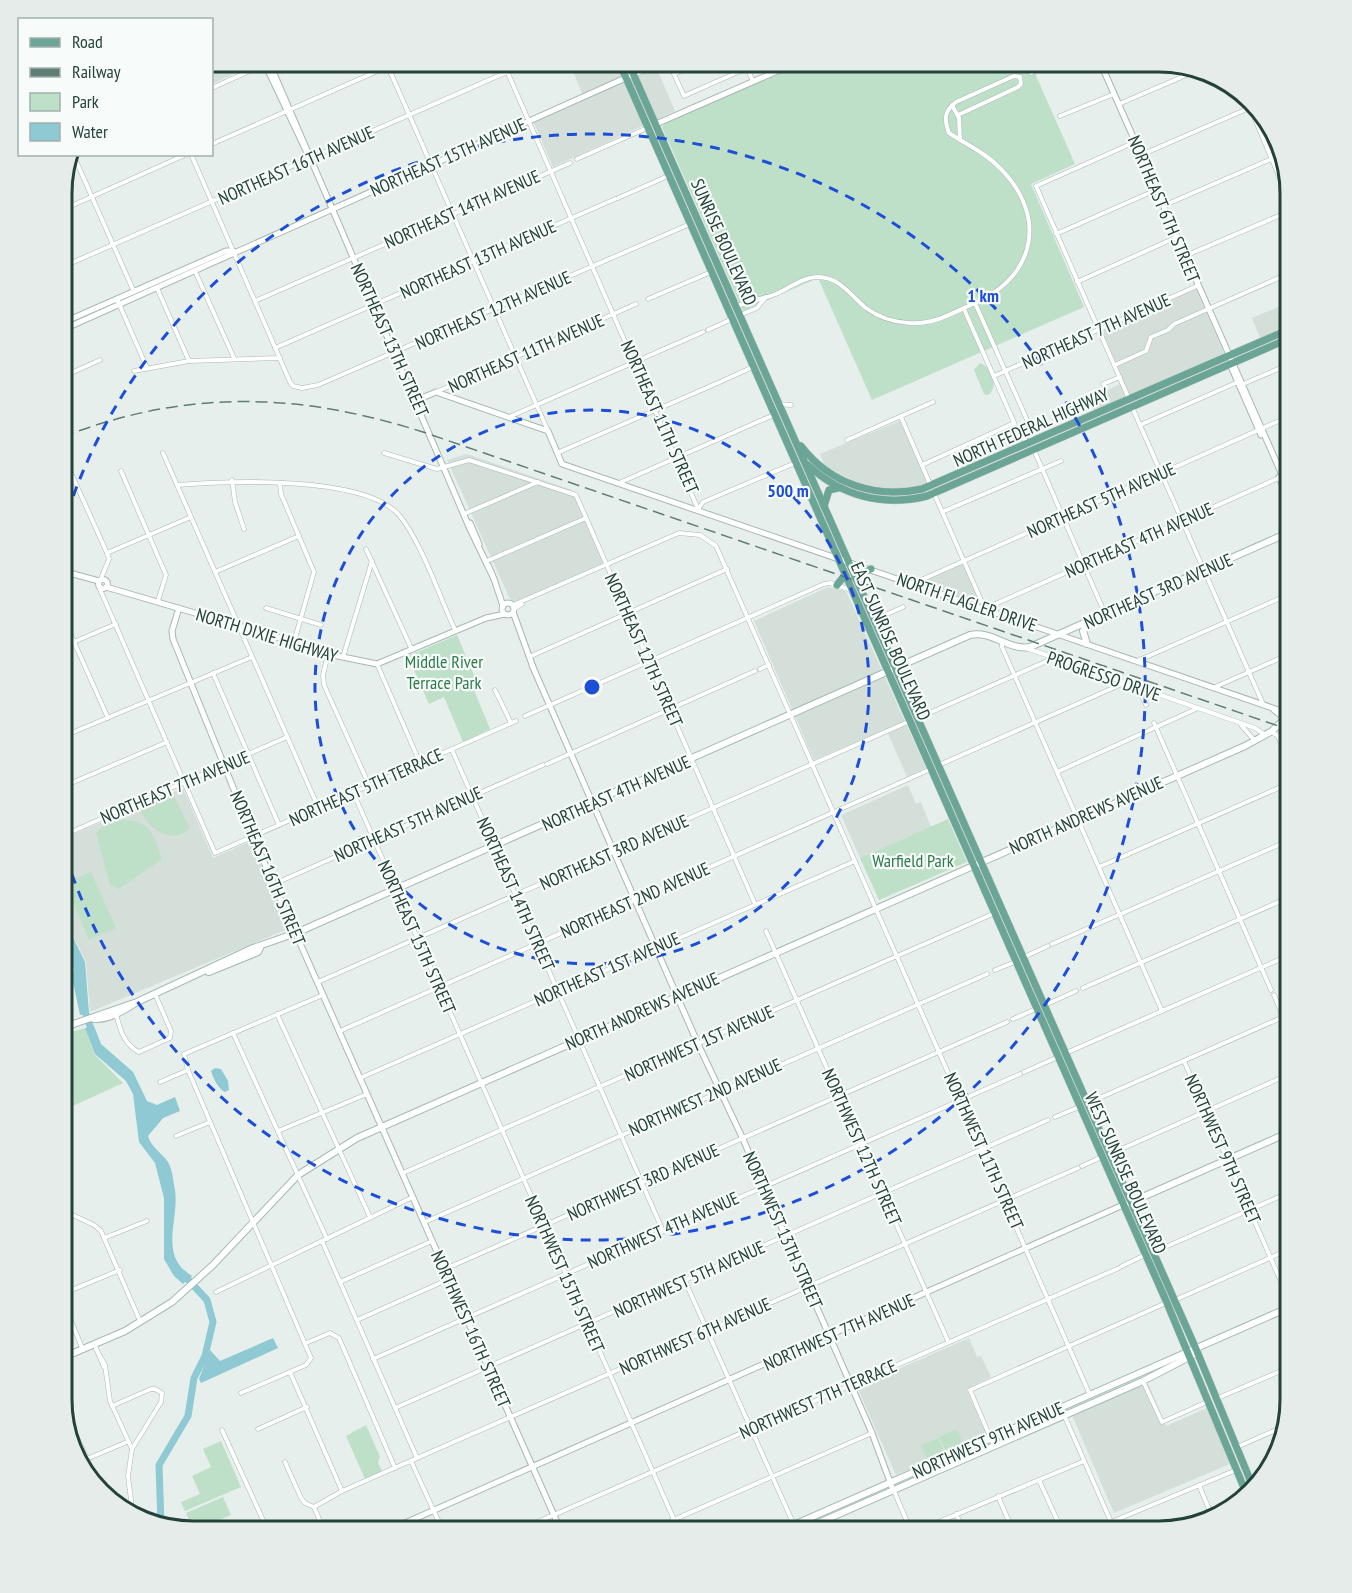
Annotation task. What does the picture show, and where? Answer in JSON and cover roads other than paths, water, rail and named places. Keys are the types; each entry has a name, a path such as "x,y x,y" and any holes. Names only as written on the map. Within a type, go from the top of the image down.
{"main road":[{"name":"SUNRISE BOULEVARD","path":"623,72 781,430"},
{"name":"SUNRISE BOULEVARD","path":"633,72 792,434"},
{"path":"690,223 704,232"},
{"path":"727,307 740,315"},
{"path":"1131,403 1139,395 1280,333"},
{"name":"NORTH FEDERAL HIGHWAY","path":"804,462 840,488 861,496 892,501 933,490 1131,403 1280,342"},
{"path":"749,356 761,363"},
{"name":"NORTH FEDERAL HIGHWAY","path":"1032,447 1120,413 1131,403"},
{"path":"781,430 804,462"},
{"name":"EAST SUNRISE BOULEVARD","path":"781,430 852,590 918,718 945,777 977,863"},
{"name":"NORTH FEDERAL HIGHWAY","path":"792,434 821,467 849,484 887,492 933,490"},
{"name":"EAST SUNRISE BOULEVARD","path":"792,434 865,598 910,721 977,863"},
{"path":"824,506 829,490 840,488"},
{"name":"NORTHEAST 3RD AVENUE","path":"1026,648 1280,536"},
{"path":"856,579 860,573 871,569"},
{"path":"837,585 846,575"},
{"path":"852,590 865,598"},
{"path":"1087,644 1083,631 1088,622"},
{"name":"PROGRESSO DRIVE","path":"970,635 985,634 1026,648"},
{"name":"NORTHEAST 4TH AVENUE","path":"94,1018 101,1019 116,1014 154,994 205,972 213,972 258,952 260,948 692,760 970,635"},
{"name":"NORTH ANDREWS AVENUE","path":"72,1354 95,1347 141,1322 187,1290 298,1175 338,1148 381,1126 579,1038 1255,741 1280,722"},
{"path":"927,759 932,765 939,765"},
{"path":"931,769 945,777"},
{"name":"WEST SUNRISE BOULEVARD","path":"977,863 994,913 1167,1303 1244,1487"},
{"name":"WEST SUNRISE BOULEVARD","path":"977,863 1030,970 1218,1398 1250,1478"},
{"path":"1016,962 1020,961 1030,970"},
{"path":"72,1025 137,1002"},
{"path":"1076,1097 1081,1102 1088,1103"},
{"name":"NORTHWEST 7TH AVENUE","path":"1123,1205 1280,1136"},
{"name":"NORTHWEST 9TH AVENUE","path":"804,1521 994,1446 1143,1381 1196,1349 1280,1311"},
{"name":"NORTHWEST 9TH AVENUE","path":"822,1521 991,1438 1189,1355"},
{"path":"1237,1470 1242,1470 1250,1478"}],"street":[{"path":"213,87 246,72"},
{"name":"NORTHEAST 13TH STREET","path":"272,72 677,996"},
{"path":"213,144 370,72"},
{"path":"390,72 557,453 754,367"},
{"name":"NORTHEAST 16TH AVENUE","path":"72,262 505,72"},
{"name":"NORTHEAST 11TH STREET","path":"507,72 698,509"},
{"name":"NORTHEAST 15TH AVENUE","path":"72,319 157,288 234,251 641,72"},
{"path":"679,72 674,74 684,96 738,72"},
{"path":"749,72 753,81"},
{"path":"656,124 774,72"},
{"path":"1031,74 1035,72"},
{"name":"NORTHEAST 6TH STREET","path":"1104,72 1280,475"},
{"path":"1119,105 1187,75"},
{"path":"736,307 766,297 805,279 819,277 832,280 880,316 898,322 928,322 964,309 999,290 1014,276 1022,263 1030,233 1025,206 1011,180 986,155 951,134 945,116 952,105 1014,76 1020,77 1021,84 1018,87 958,115"},
{"path":"1060,116 1114,94"},
{"path":"952,105 958,115 960,140"},
{"path":"1141,155 1246,109"},
{"path":"1259,125 1279,175"},
{"path":"577,159 648,127"},
{"path":"951,134 960,131"},
{"path":"1135,142 1036,186 1263,705"},
{"path":"72,206 184,156"},
{"path":"134,371 189,361 280,358 190,156"},
{"path":"1163,206 1275,158"},
{"path":"76,162 134,292"},
{"name":"NORTHEAST 14TH AVENUE","path":"255,301 570,163"},
{"name":"NORTHEAST 13TH AVENUE","path":"275,348 669,175"},
{"path":"1056,234 1156,190"},
{"path":"1185,256 1280,215"},
{"name":"NORTHEAST 12TH AVENUE","path":"280,358 293,386 302,388 318,385 690,223"},
{"path":"1077,282 1177,237"},
{"name":"NORTHEAST 15TH AVENUE","path":"72,325 134,292 226,251 234,251"},
{"path":"195,271 234,358"},
{"path":"648,299 711,272"},
{"path":"1115,365 1146,351 1151,337 1280,277"},
{"name":"NORTHEAST 7TH AVENUE","path":"994,376 1197,286"},
{"path":"157,288 189,361"},
{"path":"740,315 757,308 766,297"},
{"path":"118,302 147,368"},
{"path":"975,303 1032,431 1032,447"},
{"name":"NORTHEAST 11TH AVENUE","path":"417,400 636,304"},
{"path":"964,309 1020,436 1032,447 1105,615"},
{"path":"509,417 732,319"},
{"path":"72,373 100,360"},
{"path":"1140,425 1280,368"},
{"path":"1103,384 1120,377"},
{"path":"436,392 548,431"},
{"path":"847,440 933,402"},
{"path":"781,408 791,406"},
{"path":"619,483 774,414"},
{"path":"901,417 942,512 988,609"},
{"name":"NORTHEAST 5TH AVENUE","path":"912,584 1280,420"},
{"path":"922,465 1014,423"},
{"path":"162,453 318,807"},
{"path":"384,453 436,469 469,460 538,482"},
{"name":"NORTH FLAGLER DRIVE","path":"557,453 562,464 1280,711"},
{"path":"942,512 1061,461"},
{"path":"698,509 703,502 795,463"},
{"path":"121,471 166,575 158,601"},
{"name":"NORTHEAST 4TH AVENUE","path":"988,609 993,604 1280,477"},
{"path":"177,485 232,480 280,483 330,488 384,503 401,517 455,630"},
{"path":"232,480 235,502 244,529"},
{"path":"466,513 538,482"},
{"name":"NORTHEAST 12TH STREET","path":"538,482 576,495 755,904"},
{"path":"280,483 281,494 314,572 294,642"},
{"path":"72,485 109,559 103,583 104,596 185,783"},
{"path":"107,553 191,517"},
{"path":"488,563 586,518"},
{"path":"420,764 377,664 525,602 680,533 700,536 716,546 727,569 875,907"},
{"path":"215,572 299,536"},
{"path":"366,549 412,650"},
{"path":"343,658 372,561"},
{"path":"529,657 727,569"},
{"name":"NORTH DIXIE HIGHWAY","path":"72,576 103,583 328,654 377,664"},
{"path":"525,716 824,584 852,590"},
{"path":"1137,661 1280,598"},
{"path":"874,620 903,607"},
{"name":"NORTHEAST 16TH STREET","path":"179,608 172,631 173,639 190,683 274,884 381,1126"},
{"path":"266,608 321,625"},
{"path":"74,642 116,624"},
{"path":"72,638 108,718"},
{"path":"1002,641 1002,647 1014,675 1162,1011"},
{"name":"PROGRESSO DRIVE","path":"1026,648 1268,733"},
{"path":"328,654 323,675 324,685 369,785"},
{"path":"72,732 252,657"},
{"path":"918,718 1050,657"},
{"path":"1215,687 1280,658"},
{"name":"NORTHEAST 5TH AVENUE","path":"274,884 769,665"},
{"path":"213,673 279,825"},
{"path":"939,765 1036,724 1123,683"},
{"path":"1138,688 1146,705"},
{"path":"495,690 511,723"},
{"path":"1057,771 1155,725 1197,709"},
{"name":"NORTHEAST 5TH TERRACE","path":"185,783 214,853 516,720"},
{"name":"NORTHEAST 3RD AVENUE","path":"318,982 910,721"},
{"name":"PROGRESSO DRIVE","path":"1238,723 1255,741"},
{"path":"1155,725 1280,1010"},
{"path":"1268,733 1278,736 1280,741"},
{"name":"NORTHEAST 7TH AVENUE","path":"72,832 287,737"},
{"path":"72,783 167,742"},
{"name":"NORTHEAST 14TH STREET","path":"452,750 663,1231"},
{"name":"NORTHEAST 2ND AVENUE","path":"340,1031 931,769"},
{"path":"1099,867 1280,787"},
{"name":"NORTHEAST 15TH STREET","path":"353,792 481,1082"},
{"path":"1024,957 1280,844"},
{"name":"NORTHEAST 1ST AVENUE","path":"360,1078 855,861"},
{"path":"1083,988 1280,901"},
{"name":"NORTHWEST 11TH STREET","path":"875,907 1027,1247 1090,1395"},
{"name":"NORTHWEST 1ST AVENUE","path":"403,1173 994,913"},
{"path":"766,931 776,952"},
{"name":"NORTHWEST 12TH STREET","path":"776,952 949,1342"},
{"path":"1066,1053 1280,959"},
{"path":"995,970 1016,962"},
{"name":"NORTHWEST 2ND AVENUE","path":"425,1222 987,974"},
{"path":"1045,1005 1076,991"},
{"path":"116,1014 125,1040 139,1052 170,1038 171,1031 154,994"},
{"path":"241,1393 290,1372 309,1362 311,1358 188,1071 184,1054 323,995"},
{"name":"NORTHWEST 13TH STREET","path":"677,996 742,1137 872,1433 907,1521"},
{"path":"1013,1019 1037,1009"},
{"path":"277,1014 370,1217"},
{"path":"1088,1103 1280,1018"},
{"name":"NORTHWEST 3RD AVENUE","path":"445,1269 1007,1022"},
{"path":"233,1033 298,1175 340,1282 417,1458"},
{"name":"NORTHWEST 4TH AVENUE","path":"374,1359 763,1186 862,1146 1058,1057"},
{"name":"NORTHWEST 9TH STREET","path":"1184,1061 1280,1279"},
{"path":"160,1082 188,1071"},
{"path":"1110,1154 1280,1078"},
{"name":"NORTHWEST 15TH STREET","path":"481,1082 674,1521"},
{"path":"278,1131 366,1094"},
{"path":"1055,1117 1080,1107"},
{"name":"NORTHWEST 5TH AVENUE","path":"395,1408 1048,1120"},
{"path":"177,1136 210,1122"},
{"name":"NORTHWEST 16TH STREET","path":"381,1126 556,1521"},
{"name":"NORTHWEST 6TH AVENUE","path":"314,1507 342,1491 1102,1157"},
{"path":"1153,1252 1280,1196"},
{"path":"216,1292 413,1197"},
{"name":"NORTHWEST 7TH AVENUE","path":"411,1521 1123,1205"},
{"path":"72,1215 97,1227 120,1270 141,1322"},
{"path":"104,1238 147,1221"},
{"path":"340,1282 433,1240"},
{"path":"1175,1300 1280,1254"},
{"name":"NORTHWEST 7TH TERRACE","path":"541,1521 1145,1255"},
{"path":"72,1290 120,1270"},
{"path":"357,1320 449,1279"},
{"path":"685,1281 792,1521"},
{"path":"994,1446 970,1390 1167,1303"},
{"path":"72,1323 83,1350"},
{"path":"306,1343 330,1333 336,1335 395,1468"},
{"path":"95,1347 109,1380 112,1406 132,1449"},
{"path":"1218,1398 1280,1371"},
{"path":"290,1372 342,1491"},
{"path":"1143,1381 1162,1422 1209,1401"},
{"path":"112,1406 151,1389 160,1390 163,1396 132,1449 128,1476 132,1504"},
{"path":"258,1429 307,1407"},
{"path":"1061,1408 1111,1521"},
{"path":"222,1430 263,1521"},
{"path":"1238,1447 1276,1430"},
{"path":"674,1521 872,1433"},
{"path":"87,1459 127,1442"},
{"path":"80,1443 87,1458"},
{"path":"411,1461 438,1521"},
{"path":"941,1521 1084,1461"},
{"path":"285,1462 301,1498 305,1503 314,1507 320,1521"},
{"path":"1113,1521 1237,1470"},
{"path":"1039,1480 1057,1521"},
{"path":"1199,1485 1210,1510"},
{"path":"998,1496 1008,1521"},
{"path":"956,1514 959,1521"}],"water":[{"path":"72,935 85,962 89,1013 80,1015 72,977 74,969 72,968"},
{"path":"94,1026 101,1044 133,1072 147,1101 157,1105 175,1097 180,1111 163,1118 148,1136 168,1162 172,1174 176,1197 172,1235 175,1257 181,1267 192,1276 183,1284 174,1276 164,1259 164,1198 155,1163 139,1142 133,1094 126,1081 95,1054 85,1028"},
{"path":"215,1068 221,1069 228,1081 229,1090 225,1092 216,1083 211,1071"},
{"path":"273,1338 278,1348 201,1383 199,1379 210,1350 220,1361"}],"waterway":[{"path":"83,1005 93,1035"},
{"path":"161,1517 159,1465 188,1416 194,1378 205,1356 213,1322 207,1300 182,1273"}],"railway":[{"path":"72,434 108,421 153,410 242,401 286,403 331,409 376,419 423,432 1280,727"}],"park label":[{"name":"Middle River Terrace Park","path":"444,671"},
{"name":"Warfield Park","path":"913,860"}]}
